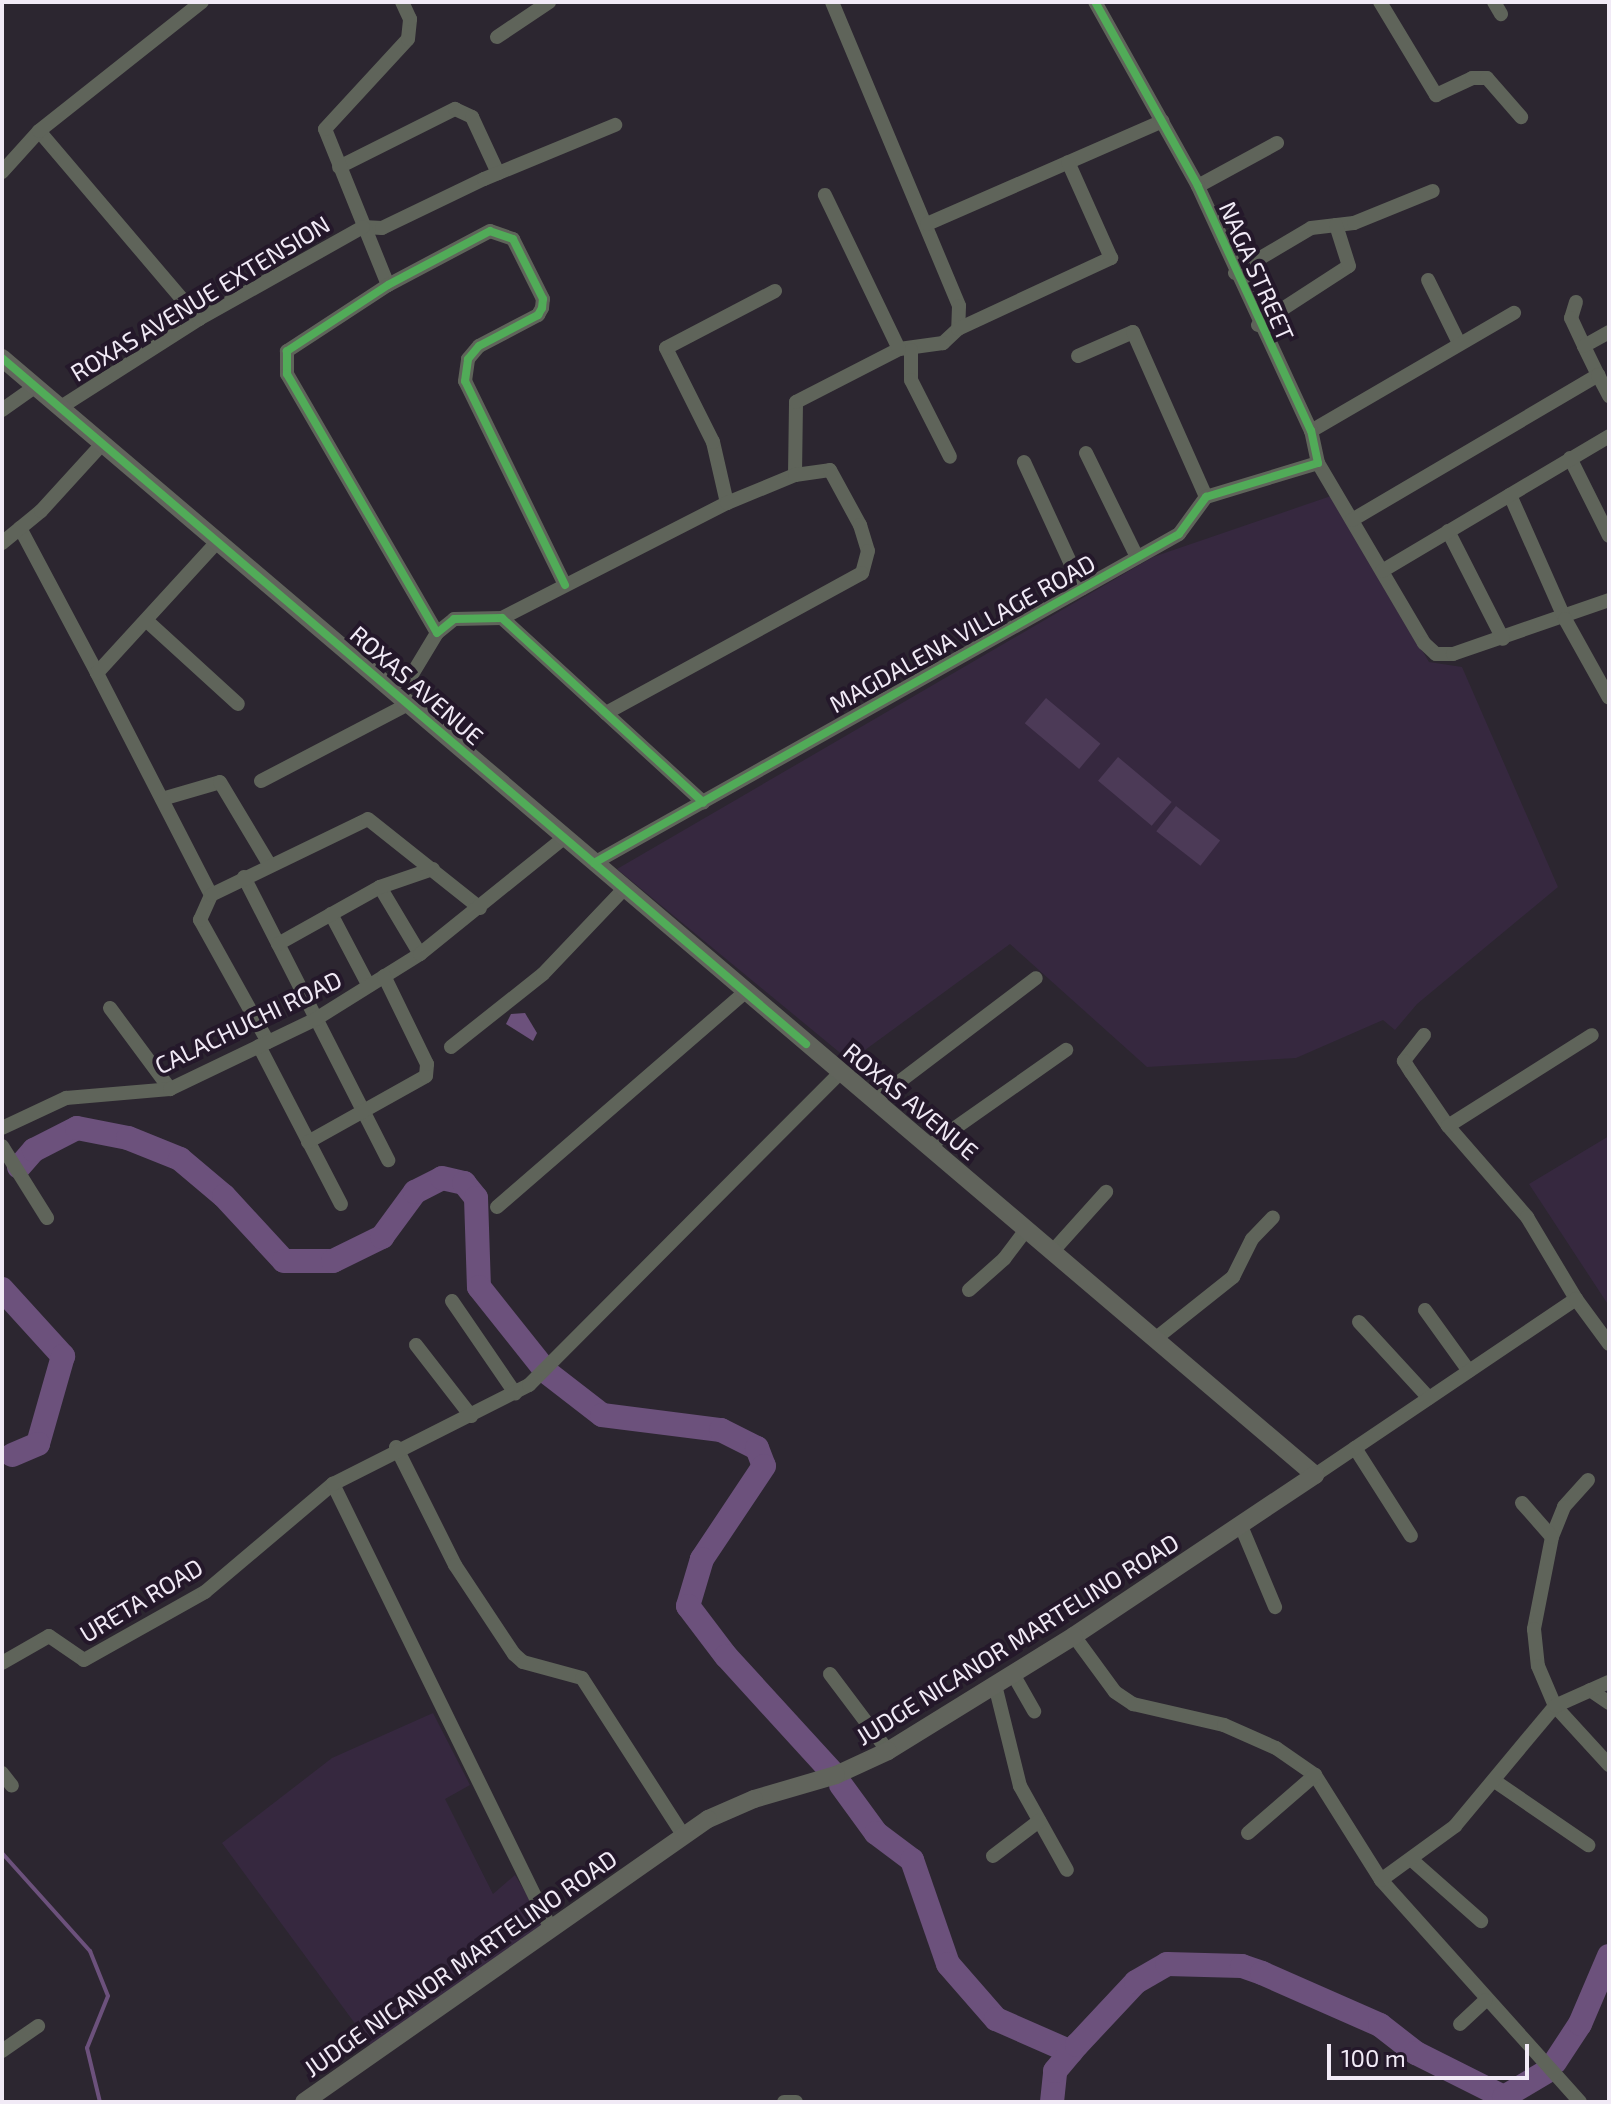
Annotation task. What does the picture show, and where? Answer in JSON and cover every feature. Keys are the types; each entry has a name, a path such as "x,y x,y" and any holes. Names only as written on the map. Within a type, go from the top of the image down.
{"main road":[{"name":"ROXAS AVENUE","path":"2,358 1315,1475"},
{"name":"JUDGE NICANOR MARTELINO ROAD","path":"304,2102 683,1835 733,1807 836,1775 888,1751 1074,1636 1315,1475"}],"street":[{"path":"2,172 39,131 202,2"},
{"path":"388,285 325,129 408,39 410,19 402,2"},
{"path":"497,37 549,2"},
{"path":"832,2 959,306 958,329"},
{"path":"1380,2 1436,95 1448,94 1472,78 1487,78 1521,117"},
{"name":"NAGA STREET","path":"1100,3 1198,186 1258,325 1311,431"},
{"path":"339,167 455,109 472,117 498,173"},
{"path":"927,224 1163,121"},
{"name":"ROXAS AVENUE EXTENSION","path":"61,407 199,319 363,227 382,228 498,173 615,125"},
{"path":"39,131 199,319"},
{"path":"1198,186 1277,143"},
{"path":"795,475 796,402 905,350 943,343 958,329 1111,258 1068,162"},
{"path":"1235,273 1311,228 1368,218 1433,191"},
{"path":"825,195 905,350 911,380 950,457"},
{"path":"1258,325 1349,266 1336,225"},
{"path":"437,633 285,366 293,345 388,285 490,231 513,239 543,299 542,308 538,315 479,346 468,359 465,381 565,585"},
{"path":"1428,280 1459,343"},
{"path":"727,503 713,442 666,348 775,291"},
{"path":"1576,302 1571,318 1608,391"},
{"path":"1514,313 1311,431 1318,463 1424,643 1436,654 1453,654 1503,639 1565,619 1609,600"},
{"path":"1078,356 1133,332 1206,497 1318,463"},
{"path":"1584,346 1609,332"},
{"path":"1352,520 1598,375"},
{"path":"2,410 36,386"},
{"path":"1382,571 1609,436"},
{"path":"2,543 103,443"},
{"path":"1086,453 1137,557"},
{"path":"1570,458 1609,536"},
{"path":"1024,462 1082,588"},
{"path":"261,781 403,700 437,633 454,619 502,618 727,503 795,475 820,468 830,470 842,484 868,551 862,573 606,713"},
{"path":"1510,495 1565,619 1609,698"},
{"name":"MAGDALENA VILLAGE ROAD","path":"594,863 1179,534 1206,497"},
{"path":"20,528 211,895"},
{"path":"1448,531 1503,639"},
{"path":"97,673 218,541"},
{"path":"502,618 703,802"},
{"path":"147,621 238,704"},
{"path":"162,799 220,782 269,864"},
{"path":"341,1204 200,920 211,895 362,818 374,821 480,908"},
{"name":"CALACHUCHI ROAD","path":"2,1128 66,1098 170,1089 316,1019 420,954 564,838"},
{"path":"278,944 380,887 433,869"},
{"path":"244,877 388,1160"},
{"path":"380,887 420,954"},
{"path":"451,1047 543,974 624,889"},
{"path":"331,914 369,986"},
{"path":"308,1142 426,1076 428,1070 384,976"},
{"path":"874,1101 1036,978"},
{"path":"497,1207 745,992"},
{"path":"110,1008 170,1089"},
{"path":"1424,1035 1404,1061 1448,1126 1527,1217 1576,1299 1609,1344"},
{"path":"1448,1126 1592,1035"},
{"path":"928,1147 1066,1050"},
{"path":"551,1929 333,1484 396,1447 471,1416 515,1393 541,1374 840,1073"},
{"path":"2,1146 47,1218"},
{"path":"1052,1252 1106,1192"},
{"path":"1155,1339 1233,1277 1252,1239 1273,1217"},
{"path":"969,1290 1004,1259 1026,1230"},
{"name":"JUDGE NICANOR MARTELINO ROAD","path":"1315,1475 1576,1299"},
{"path":"452,1301 515,1393"},
{"path":"1425,1310 1469,1371"},
{"path":"1359,1322 1429,1398"},
{"path":"416,1345 471,1416"},
{"path":"396,1447 455,1565 514,1654 523,1662 582,1678 683,1835"},
{"path":"1355,1448 1411,1536"},
{"path":"1588,1480 1564,1507 1552,1537 1534,1629 1538,1666 1555,1706 1609,1765"},
{"name":"URETA ROAD","path":"7,1660 49,1636 84,1660 205,1592 333,1484"},
{"path":"1522,1503 1552,1537"},
{"path":"1241,1526 1275,1607"},
{"path":"1074,1636 1115,1692 1133,1704 1224,1725 1276,1748 1315,1775 1381,1880 1580,2102"},
{"path":"2,1642 7,1660"},
{"path":"830,1674 888,1751"},
{"path":"1013,1674 1034,1711"},
{"path":"1381,1880 1413,1861 1496,1782 1555,1706 1609,1682"},
{"path":"995,1685 1012,1767 1067,1870"},
{"path":"1590,1690 1609,1703"},
{"path":"2,1773 12,1786"},
{"path":"1248,1833 1315,1775"},
{"path":"1496,1782 1588,1845"},
{"path":"993,1856 1039,1821"},
{"path":"1413,1861 1481,1921"},
{"path":"1460,2024 1486,2000"},
{"path":"2,2051 38,2026"},
{"path":"784,2102 796,2102"}],"shaded area":[{"path":"1331,496 1429,662 1462,667 1558,887 1417,1004 1395,1030 1383,1020 1296,1058 1147,1067 1010,944 850,1061 617,869 1153,557"},
{"path":"1046,698 1100,744 1079,769 1025,723"},
{"path":"1118,757 1172,802 1152,826 1098,781"},
{"path":"1176,806 1220,840 1200,866 1156,831"},
{"path":"525,1013 537,1033 533,1041 506,1024 511,1014"},
{"path":"1609,1136 1609,1306 1529,1184"},
{"path":"433,1713 470,1785 445,1799 493,1894 515,1875 547,1928 373,2048 222,1843 332,1758"}],"waterway":[{"path":"19,1167 34,1150 77,1128 128,1138 180,1159 224,1196 284,1261 333,1261 382,1237 415,1192 442,1178 464,1183 476,1198 479,1287 541,1365"},
{"path":"2,1289 63,1356 38,1444 12,1455"},
{"path":"549,1374 602,1415 721,1430 757,1448 764,1466 702,1559 688,1606 726,1656 832,1772"},
{"path":"2,1455 12,1455"},
{"path":"841,1785 876,1833 912,1860 948,1964 996,2019 1071,2052"},
{"path":"2,1853 90,1951 108,1996 87,2048 100,2102"},
{"path":"1555,2062 1580,2024 1609,1956"},
{"path":"1052,2102 1055,2071 1136,1982 1167,1964 1242,1966 1262,1973 1380,2025 1416,2053 1504,2097 1546,2072"}],"cycle path":[{"path":"594,863 1179,534 1206,497 1318,463 1311,431 1198,186 1095,2"},
{"path":"565,585 465,381 468,359 479,346 538,315 542,308 543,299 513,239 490,231 388,285 287,351 287,374 437,633 454,619 502,618 703,802"},
{"path":"2,358 806,1044"}]}
